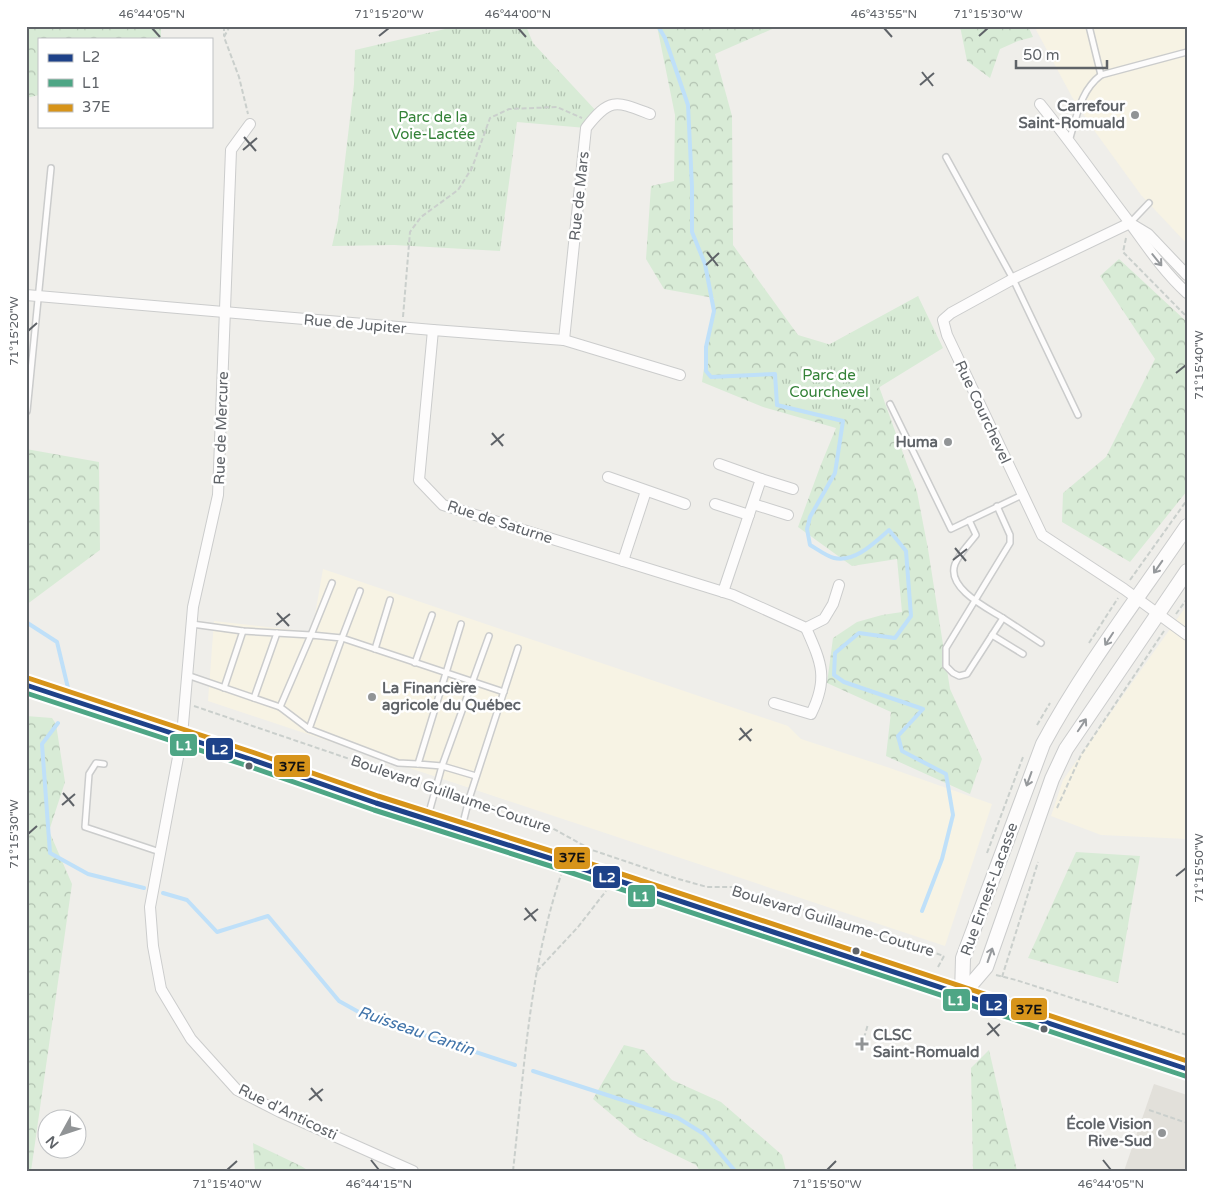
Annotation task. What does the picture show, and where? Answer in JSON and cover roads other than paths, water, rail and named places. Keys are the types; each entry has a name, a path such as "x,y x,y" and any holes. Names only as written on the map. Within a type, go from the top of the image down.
{"main road":[{"name":"Boulevard Guillaume-Couture","path":"26,685 1187,1069"}],"street":[{"name":"Rue de Mars","path":"564,340 586,128 604,108 621,103 650,114"},
{"path":"1040,104 1069,140 1142,242 1173,281 1187,293"},
{"name":"Rue de Mercure","path":"182,736 192,607 218,495 230,150 250,124"},
{"path":"1130,224 1148,234 1187,275"},
{"name":"Rue Courchevel","path":"1130,224 1013,279 951,313 943,320 947,335 1042,535 1136,598 1187,635"},
{"name":"Rue de Jupiter","path":"26,295 402,328 564,340 680,375"},
{"name":"Rue de Saturne","path":"434,330 419,480 443,505 728,594 806,628"},
{"path":"719,464 793,490"},
{"path":"608,477 685,504"},
{"path":"728,594 749,515 761,479"},
{"path":"623,561 646,491"},
{"path":"715,504 749,515"},
{"path":"753,504 788,515"},
{"name":"Rue Ernest-Lacasse","path":"962,995 963,958 1043,744 1057,717 1136,598 1187,526"},
{"name":"Rue Ernest-Lacasse","path":"962,995 986,967 1061,758 1156,613 1187,571"},
{"path":"774,703 811,714 816,704 822,679 820,660 806,628 824,619 833,604 839,585"},
{"name":"Rue d'Anticosti","path":"182,736 150,907 153,946 161,989 191,1039 237,1090 280,1112 413,1171"}],"lane":[{"path":"1089,26 1101,74"},
{"path":"1069,140 1084,95 1091,82 1101,74 1187,52"},
{"path":"946,157 1013,279 1078,415"},
{"path":"27,411 51,168"},
{"path":"1130,224 1149,203"},
{"path":"890,404 951,529 1022,494"},
{"path":"998,506 1010,535 1010,542 946,648 946,666 959,676 967,674 1003,618"},
{"path":"969,520 976,535 955,564 956,582 961,589 975,600 1041,643"},
{"path":"280,707 332,583"},
{"path":"309,729 360,591"},
{"path":"374,649 390,600"},
{"path":"416,662 432,615"},
{"path":"192,624 243,631 342,638 504,692"},
{"path":"418,764 461,624"},
{"path":"224,688 243,631"},
{"path":"254,698 277,633"},
{"path":"992,634 1023,654"},
{"path":"428,819 442,766 489,636"},
{"path":"461,830 476,776 518,648"},
{"path":"187,675 280,707 309,729 398,763 442,766 476,776"},
{"path":"104,764 96,763 89,774 85,827 160,852"}],"waterway":[{"path":"658,26 665,38 688,105 692,232 705,264 714,311 706,347 706,371 711,377 775,374 777,405 843,421 835,473 810,517 807,529 810,545 834,558 842,559 857,555 889,530 906,551 911,616 895,638 859,633 835,653 834,675 844,682 923,709 898,736 902,751 946,774 953,815 942,859 922,911"},
{"name":"Ruisseau Cantin","path":"26,622 57,642 68,688"},
{"name":"Ruisseau Cantin","path":"58,723 42,744 50,853 88,874 144,888"},
{"name":"Ruisseau Cantin","path":"163,893 187,900 217,932 268,916 339,1001 364,1015 515,1065"},
{"name":"Ruisseau Cantin","path":"533,1071 678,1118 704,1134 735,1171"}],"place":[{"name":"Carrefour Saint-Romuald","path":"1135,115"},
{"name":"Huma","path":"948,442"},
{"name":"La Financière agricole du Québec","path":"372,697"},
{"name":"CLSC Saint-Romuald","path":"862,1044"},
{"name":"École Vision Rive-Sud","path":"1162,1133"}],"park label":[{"name":"Parc de la Voie-Lactée","path":"433,126"},
{"name":"Parc de Courchevel","path":"829,384"}]}
